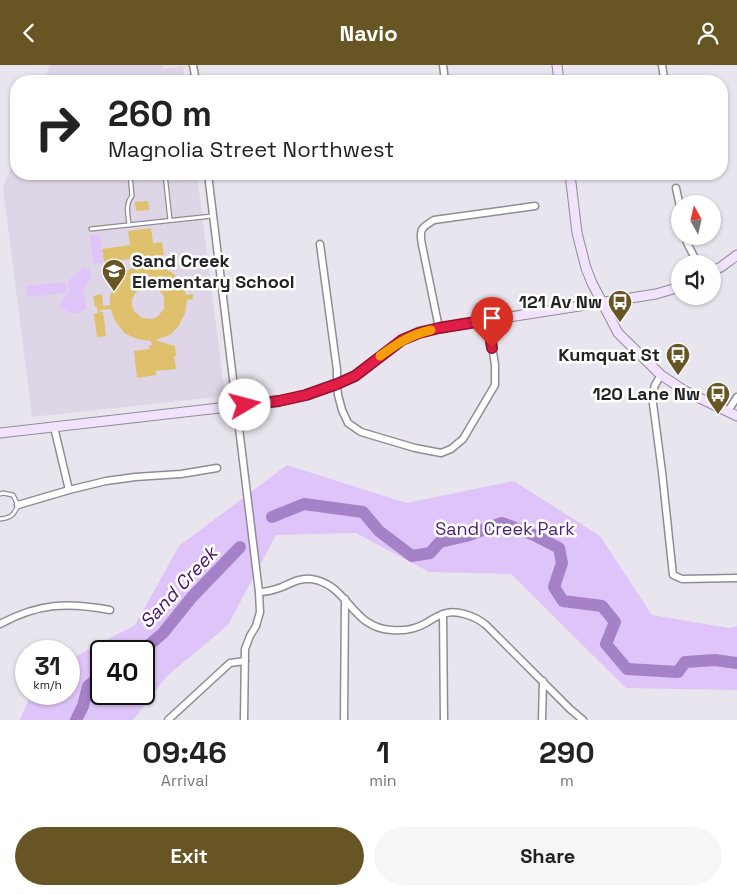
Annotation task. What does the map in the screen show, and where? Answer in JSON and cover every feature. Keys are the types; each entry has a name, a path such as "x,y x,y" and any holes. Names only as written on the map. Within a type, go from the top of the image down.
{"street":[{"path":"209,180 259,592 260,612 256,626 245,649 244,720"},
{"path":"571,180 578,233 586,268 618,333 661,375 685,391 737,416"},
{"path":"676,188 677,195"},
{"path":"439,328 420,235 423,227 434,220 536,206"},
{"path":"320,244 337,370 337,384 342,410 348,423 361,431 415,448 441,453 451,449 463,439 495,385 495,365 488,320"},
{"path":"721,267 737,255"},
{"path":"0,433 279,401 306,395 355,376 402,340 419,333 439,328 656,294 671,290"},
{"path":"661,375 655,385 652,396 673,575 682,579 737,578"},
{"path":"728,411 737,397"},
{"path":"54,427 69,490"},
{"path":"18,505 93,483 181,474 217,468"},
{"path":"259,592 273,590 296,581 310,579 326,584 345,599 362,619 378,628 390,630 402,631 412,629 443,614 459,613 468,615 481,621 583,720"},
{"path":"344,720 345,599"},
{"path":"0,623 31,610 47,606 78,605 110,611"},
{"path":"443,614 444,720"},
{"path":"168,720 230,663 245,661"},
{"path":"542,681 542,720"}],"lane":[{"path":"129,225 127,205 128,200 132,196 131,180"},
{"path":"166,180 170,220"},
{"path":"91,229 213,216"},
{"path":"0,494 13,495 18,505 11,517 0,519"}],"shaded area":[{"path":"50,65 162,65 163,69 183,66 184,75 46,75"},
{"name":"Sand Creek Elementary School","path":"10,170 10,180 198,180 225,396 32,417 3,188"}],"green space":[{"path":"91,235 100,235 103,263 93,264"},
{"path":"84,267 90,270 90,279 83,294 87,308 73,314 59,305 69,293 68,281"},
{"path":"66,282 67,293 27,297 26,286"},
{"name":"Sand Creek Park","path":"287,465 406,503 514,481 600,536 652,615 729,628 737,626 737,690 626,688 511,574 429,572 356,533 276,535 228,625 167,676 155,692 155,640 107,640 135,625 179,546"},
{"name":"Sand Creek Park","path":"90,649 90,705 145,705 133,720 20,720 26,705 80,705 80,654"}],"building":[{"path":"148,201 149,210 136,211 135,202"},
{"path":"151,228 153,243 162,242 164,255 148,257 148,264 164,268 174,274 184,288 186,295 193,294 193,299 187,300 185,313 178,327 170,335 155,340 175,346 176,369 156,371 156,375 137,378 134,351 149,349 149,346 152,345 151,341 137,339 124,333 114,319 111,309 100,310 100,312 103,312 106,336 97,337 94,314 98,313 93,296 102,294 103,306 110,305 110,296 117,280 126,271 139,265 138,258 104,262 102,249 130,245 128,231","holes":["148,286 162,293 164,309 157,317 152,319 142,318 134,311 132,300 138,290"]}],"waterway":[{"name":"Sand Creek","path":"272,517 304,504 363,512 379,531 412,556 430,553 440,542 466,536 502,523 534,535 559,548 562,563 554,587 563,601 602,606 615,622 606,644 627,669 678,672 685,662 715,660 737,663"},
{"name":"Sand Creek","path":"155,640 163,633 192,597 240,547"},
{"name":"Sand Creek","path":"76,720 90,684"}],"slow traffic":[{"path":"380,356 402,340 431,330"}],"place":[{"name":"Sand Creek Elementary School","path":"114,292"},
{"name":"121 Av Nw","path":"620,323"},
{"name":"Kumquat St","path":"678,376"},
{"name":"120 Lane Nw","path":"718,415"}],"route":[{"path":"245,405 279,401 306,395 337,384 355,376 402,340 439,328 488,320 492,348"}]}
